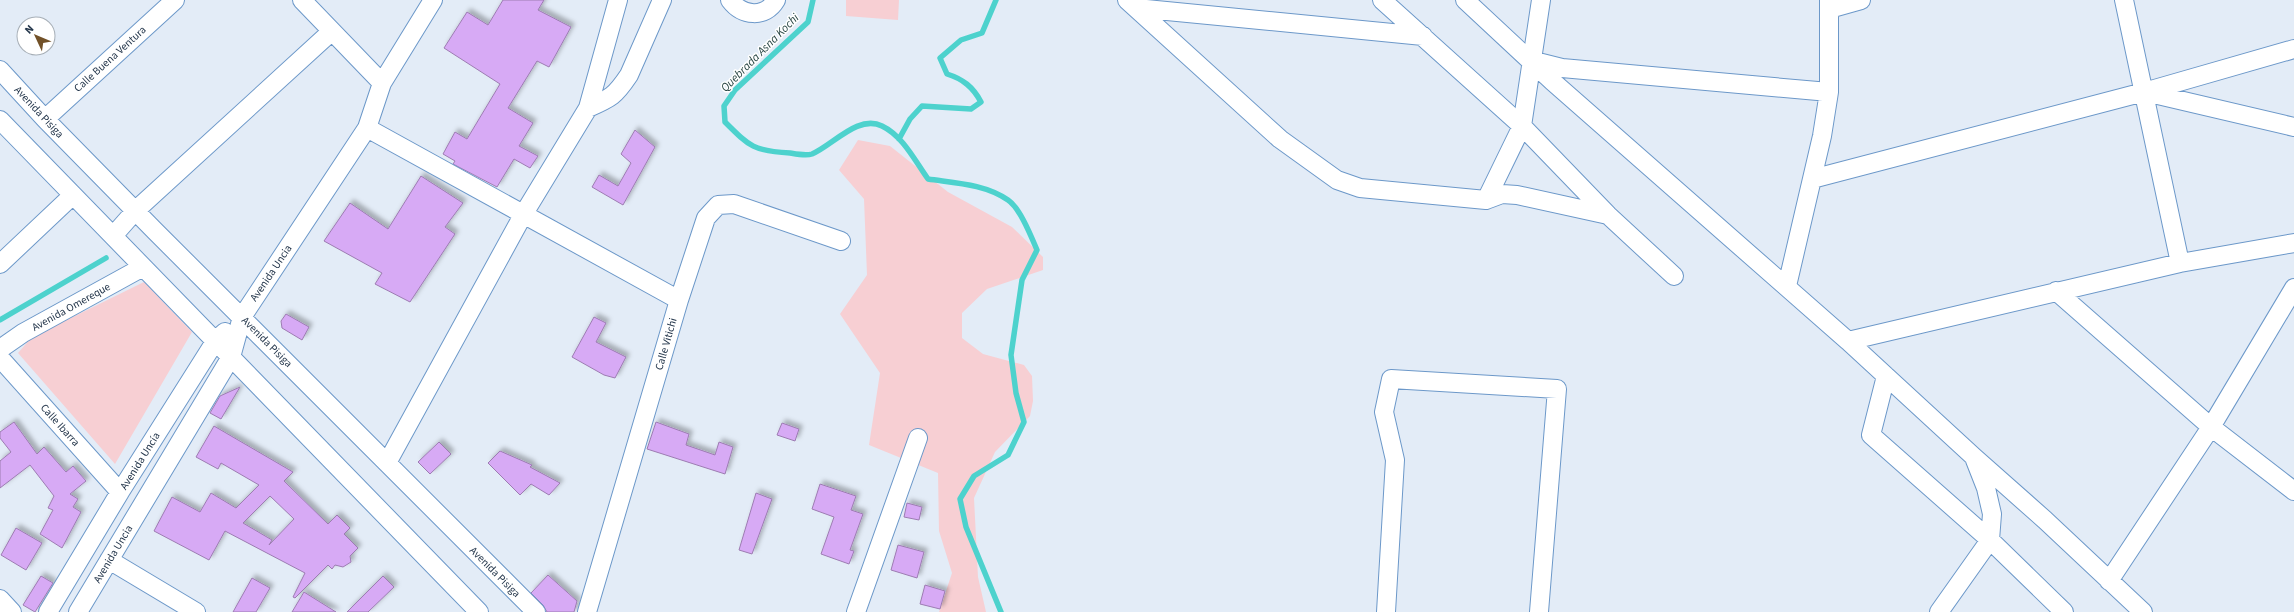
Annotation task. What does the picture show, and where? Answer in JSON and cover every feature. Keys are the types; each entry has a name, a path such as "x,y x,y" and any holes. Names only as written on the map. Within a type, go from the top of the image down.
{"street":[{"name":"Calle Buena Ventura","path":"44,119 175,0"},
{"path":"302,0 382,83"},
{"name":"Avenida Uncia","path":"78,612 231,357 242,317 367,128 382,83 433,0"},
{"path":"386,464 523,215 588,108 618,0"},
{"path":"588,108 613,97 622,86 629,75 662,0"},
{"path":"730,0 740,11 751,14 762,12 774,5 776,0"},
{"path":"1382,0 1522,126 1608,215 1674,276"},
{"path":"1465,0 1533,61 1552,81 1848,341 2045,520 2143,612"},
{"path":"1486,200 1522,126 1541,0"},
{"path":"1787,286 1822,136 1829,92 1829,4 1862,0"},
{"path":"2124,0 2180,263"},
{"path":"1131,4 1423,36"},
{"path":"1131,4 1280,139 1338,180 1360,188 1486,200 1502,194 1517,195 1608,215"},
{"path":"112,236 136,211 332,31"},
{"path":"1812,179 2144,92 2294,49"},
{"path":"1533,61 1562,68 1829,92"},
{"name":"Avenida Pisiga","path":"0,70 44,119 242,317 386,464 536,612"},
{"path":"2144,92 2294,127"},
{"path":"0,120 112,236 216,340 479,612"},
{"path":"367,128 679,300"},
{"path":"0,264 72,194"},
{"name":"Calle Vitichi","path":"587,612 679,300 706,218 718,205 734,204 841,241"},
{"path":"1848,341 2180,263 2294,244"},
{"name":"Avenida Omereque","path":"0,349 23,333 143,266"},
{"path":"2109,581 2211,427 2294,288"},
{"path":"2056,291 2211,427 2294,491"},
{"name":"Avenida Uncía","path":"48,612 120,492 216,340 242,317"},
{"name":"Calle Ibarra","path":"0,358 120,492"},
{"path":"1886,376 1870,435 1990,540 2064,612"},
{"path":"1386,612 1395,460 1384,412 1391,379 1557,389 1539,612"},
{"path":"856,612 918,438"},
{"path":"1939,612 1990,540 1992,514 1986,488 1974,457"},
{"path":"109,560 196,612"},
{"path":"0,599 12,612"}],"shaded area":[{"path":"846,0 899,0 898,20 846,16"},
{"path":"858,140 890,146 948,192 1012,227 1043,257 1043,270 987,289 962,313 962,338 983,354 1024,365 1032,376 1033,401 1030,416 995,452 974,498 978,577 986,612 939,612 952,573 939,531 938,473 869,445 880,373 840,314 867,275 864,199 839,170"},
{"path":"144,282 192,332 115,464 18,353 32,337"}],"building":[{"path":"503,0 544,0 538,10 571,27 549,67 537,61 508,108 533,123 519,146 538,156 530,168 514,159 497,187 453,164 455,161 443,154 455,132 467,139 500,84 444,48 467,12 488,25"},
{"path":"635,130 655,147 623,205 592,187 599,175 618,186 631,163 621,154"},
{"path":"421,176 463,203 445,227 455,234 410,302 375,284 382,273 324,241 350,203 388,229"},
{"path":"286,314 309,327 302,340 282,328 281,321"},
{"path":"594,317 606,323 596,342 626,357 615,378 604,375 572,357"},
{"path":"240,387 221,419 210,413 220,396"},
{"path":"14,422 37,454 44,447 66,472 73,466 86,481 70,494 78,499 73,507 81,512 62,548 40,534 53,510 48,508 54,496 30,465 0,488 0,461 11,452 0,438 0,432"},
{"path":"656,422 689,434 686,445 715,455 719,442 733,447 725,474 647,449"},
{"path":"782,423 799,429 795,441 777,435"},
{"path":"214,426 293,472 284,481 328,524 337,515 350,528 344,534 358,548 350,556 351,562 343,567 335,565 332,569 328,565 295,598 293,597 305,573 225,531 209,560 154,531 172,497 200,512 211,493 236,508 259,485 221,463 218,469 196,457","holes":["270,496 294,519 269,545 272,540 243,523"]},
{"path":"439,442 451,454 430,474 418,462"},
{"path":"500,451 532,465 530,467 560,483 549,495 531,484 520,495 488,463"},
{"path":"820,484 856,496 851,510 863,514 850,550 854,551 849,564 821,554 834,517 812,509"},
{"path":"756,493 772,499 752,554 739,550"},
{"path":"907,503 922,507 919,520 904,517"},
{"path":"16,528 42,543 26,570 1,555"},
{"path":"898,545 924,552 917,578 891,570"},
{"path":"548,575 577,601 574,612 547,612 543,605 531,593"},
{"path":"41,576 53,583 35,612 23,605"},
{"path":"383,576 394,587 368,612 347,612"},
{"path":"252,578 270,588 256,612 233,612"},
{"path":"925,585 945,591 940,609 920,604"},
{"path":"304,592 336,612 292,612"}],"waterway":[{"name":"Quebrada Asna Kochi","path":"813,0 808,22 735,90 724,106 725,122 747,142 760,149 804,155 810,155 820,150 855,127 873,123 882,126 889,130 902,142 928,179 980,187 1008,200 1017,209 1037,250 1022,280 1011,355 1016,393 1024,422 1008,455 974,476 960,499 966,527 1001,612"},
{"path":"899,139 910,119 922,106 971,109 981,102 975,92 967,84 958,78 947,74 940,58 961,40 982,33 996,0"},
{"path":"0,320 106,258"}]}
